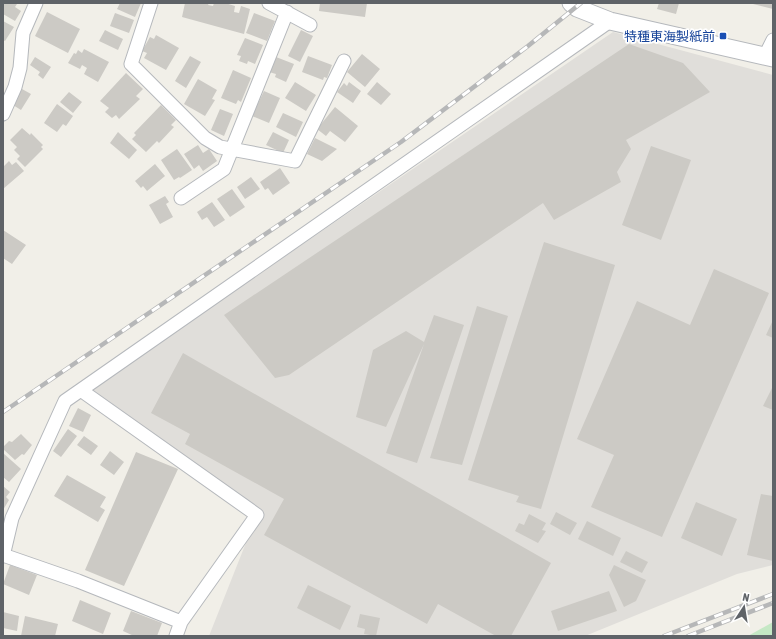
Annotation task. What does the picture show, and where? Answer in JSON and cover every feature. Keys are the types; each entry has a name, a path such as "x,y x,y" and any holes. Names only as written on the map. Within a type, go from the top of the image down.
{"street":[{"path":"3,114 15,86 20,68 23,33 36,3"},
{"path":"151,3 131,64 205,138 220,147 295,162 344,62"},
{"path":"269,3 310,25"},
{"path":"571,3 577,8 610,21 769,57 773,40"},
{"path":"181,198 224,170 287,12"},
{"path":"181,622 78,581 3,555 12,518 65,401 82,391 610,21"},
{"path":"82,391 257,515 181,622 176,636"}],"shaded area":[{"path":"613,32 773,75 773,565 737,574 585,636 209,636 257,515 85,393"}],"green space":[{"path":"773,622 773,636 748,636"}],"building":[{"path":"3,3 17,4 15,7 21,11 15,21 3,14"},
{"path":"120,3 141,3 135,17 117,9"},
{"path":"185,3 209,3 208,5 213,6 214,3 225,3 235,6 234,12 239,13 241,6 250,9 244,34 182,17"},
{"path":"320,3 367,3 365,17 319,11"},
{"path":"659,3 679,3 676,14 657,9"},
{"path":"773,3 773,9 753,4"},
{"path":"47,12 80,29 68,53 35,36"},
{"path":"115,13 134,20 129,33 110,26"},
{"path":"254,13 275,21 267,41 246,33"},
{"path":"3,21 14,27 5,41 3,40"},
{"path":"105,30 123,39 118,50 99,41"},
{"path":"301,30 313,36 300,62 288,56"},
{"path":"156,35 179,48 166,70 144,58 147,53 142,51 150,37 154,39"},
{"path":"245,38 263,45 255,64 248,61 247,64 239,61 241,56 237,55"},
{"path":"629,44 683,63 710,92 626,140 631,149 617,172 621,182 554,220 543,203 289,375 275,378 224,315"},
{"path":"84,49 109,62 98,82 84,74 87,68 82,65 80,69 68,63 74,53 76,54 78,50 82,53"},
{"path":"362,54 380,69 365,87 347,72"},
{"path":"190,56 201,62 186,88 175,81"},
{"path":"308,56 332,65 327,78 324,77 323,80 302,72"},
{"path":"35,57 51,67 43,79 38,75 40,72 30,65"},
{"path":"276,57 294,64 286,82 275,77 276,74 269,72"},
{"path":"233,70 251,78 241,102 238,100 236,104 221,98"},
{"path":"126,73 143,89 136,96 140,99 119,119 116,115 112,118 105,112 109,108 100,101"},
{"path":"198,79 217,90 212,99 215,100 205,116 184,104"},
{"path":"295,82 316,95 306,111 285,98"},
{"path":"349,82 361,91 353,103 337,92 344,83 347,86"},
{"path":"377,82 391,94 381,105 367,94"},
{"path":"22,89 31,94 21,110 13,105"},
{"path":"264,91 280,98 269,123 252,116"},
{"path":"69,92 82,102 73,113 60,102"},
{"path":"57,104 73,116 66,126 63,124 57,132 44,123"},
{"path":"161,105 176,120 171,125 174,127 159,143 157,141 146,152 132,139 136,135 134,133"},
{"path":"335,107 358,126 345,142 330,131 326,136 317,129"},
{"path":"220,109 233,114 224,136 211,130"},
{"path":"283,113 303,122 296,137 276,127"},
{"path":"22,128 30,135 31,133 43,145 41,147 43,149 25,167 17,159 20,156 14,150 17,147 10,140"},
{"path":"118,132 137,150 129,159 110,143"},
{"path":"273,132 289,140 283,153 266,145"},
{"path":"315,138 337,149 322,161 307,154"},
{"path":"198,145 203,153 209,149 217,161 203,171 199,165 194,169 184,154"},
{"path":"651,146 691,160 661,240 622,225"},
{"path":"177,149 192,170 174,180 161,160"},
{"path":"9,161 12,165 16,162 24,171 3,189 3,167"},
{"path":"155,164 165,176 147,191 143,186 141,188 135,181"},
{"path":"280,168 290,183 273,195 268,188 265,190 260,182"},
{"path":"251,177 260,189 245,199 237,187"},
{"path":"232,189 245,207 230,217 217,199"},
{"path":"165,196 169,202 166,204 173,217 160,224 149,205"},
{"path":"212,202 225,220 214,227 207,217 202,220 197,212"},
{"path":"3,230 26,245 12,264 3,258"},
{"path":"544,242 615,265 541,509 516,502 519,496 468,480"},
{"path":"714,269 769,293 662,537 591,507 614,455 577,439 637,301 690,325"},
{"path":"477,306 508,316 462,465 430,458"},
{"path":"434,315 464,325 417,463 386,453 424,344 386,427 356,417 373,350 406,331 424,342"},
{"path":"773,320 773,338 766,335"},
{"path":"183,353 551,563 511,636 496,636 438,604 427,624 264,535 284,499 185,444 190,434 151,413"},
{"path":"773,386 773,410 763,406"},
{"path":"78,408 91,415 83,432 69,426"},
{"path":"68,429 77,436 61,457 53,451"},
{"path":"21,434 32,445 24,455 22,454 15,460 3,449 3,447 9,441 12,442"},
{"path":"84,436 98,446 91,455 77,445"},
{"path":"110,451 124,462 114,475 100,465"},
{"path":"136,452 178,469 124,586 85,570"},
{"path":"3,453 21,469 9,482 3,477"},
{"path":"67,475 106,497 100,507 105,510 98,522 54,496"},
{"path":"3,486 10,492 6,497 9,500 3,510"},
{"path":"761,494 773,496 773,561 747,555"},
{"path":"696,502 737,519 722,556 681,538"},
{"path":"556,512 577,523 570,535 550,524"},
{"path":"529,514 546,523 542,530 546,531 538,543 515,531 519,523 524,525"},
{"path":"587,521 621,538 613,556 578,539"},
{"path":"626,551 648,562 642,573 620,562"},
{"path":"10,565 37,575 29,595 3,584"},
{"path":"614,565 646,580 636,601 624,607 609,575"},
{"path":"308,585 351,606 340,630 297,608"},
{"path":"609,591 617,611 558,631 551,611"},
{"path":"80,600 111,613 103,634 72,621"},
{"path":"131,611 162,623 157,636 134,636 123,631"},
{"path":"3,612 19,616 17,631 3,628"},
{"path":"360,614 380,618 376,636 364,634 365,629 357,627"},
{"path":"25,616 58,624 55,636 21,636"}],"railway":[{"path":"3,412 401,142 528,46 581,3"},
{"path":"664,636 773,594"},
{"path":"688,636 773,603"}],"place":[{"name":"特種東海製紙前","path":"723,36"}]}
